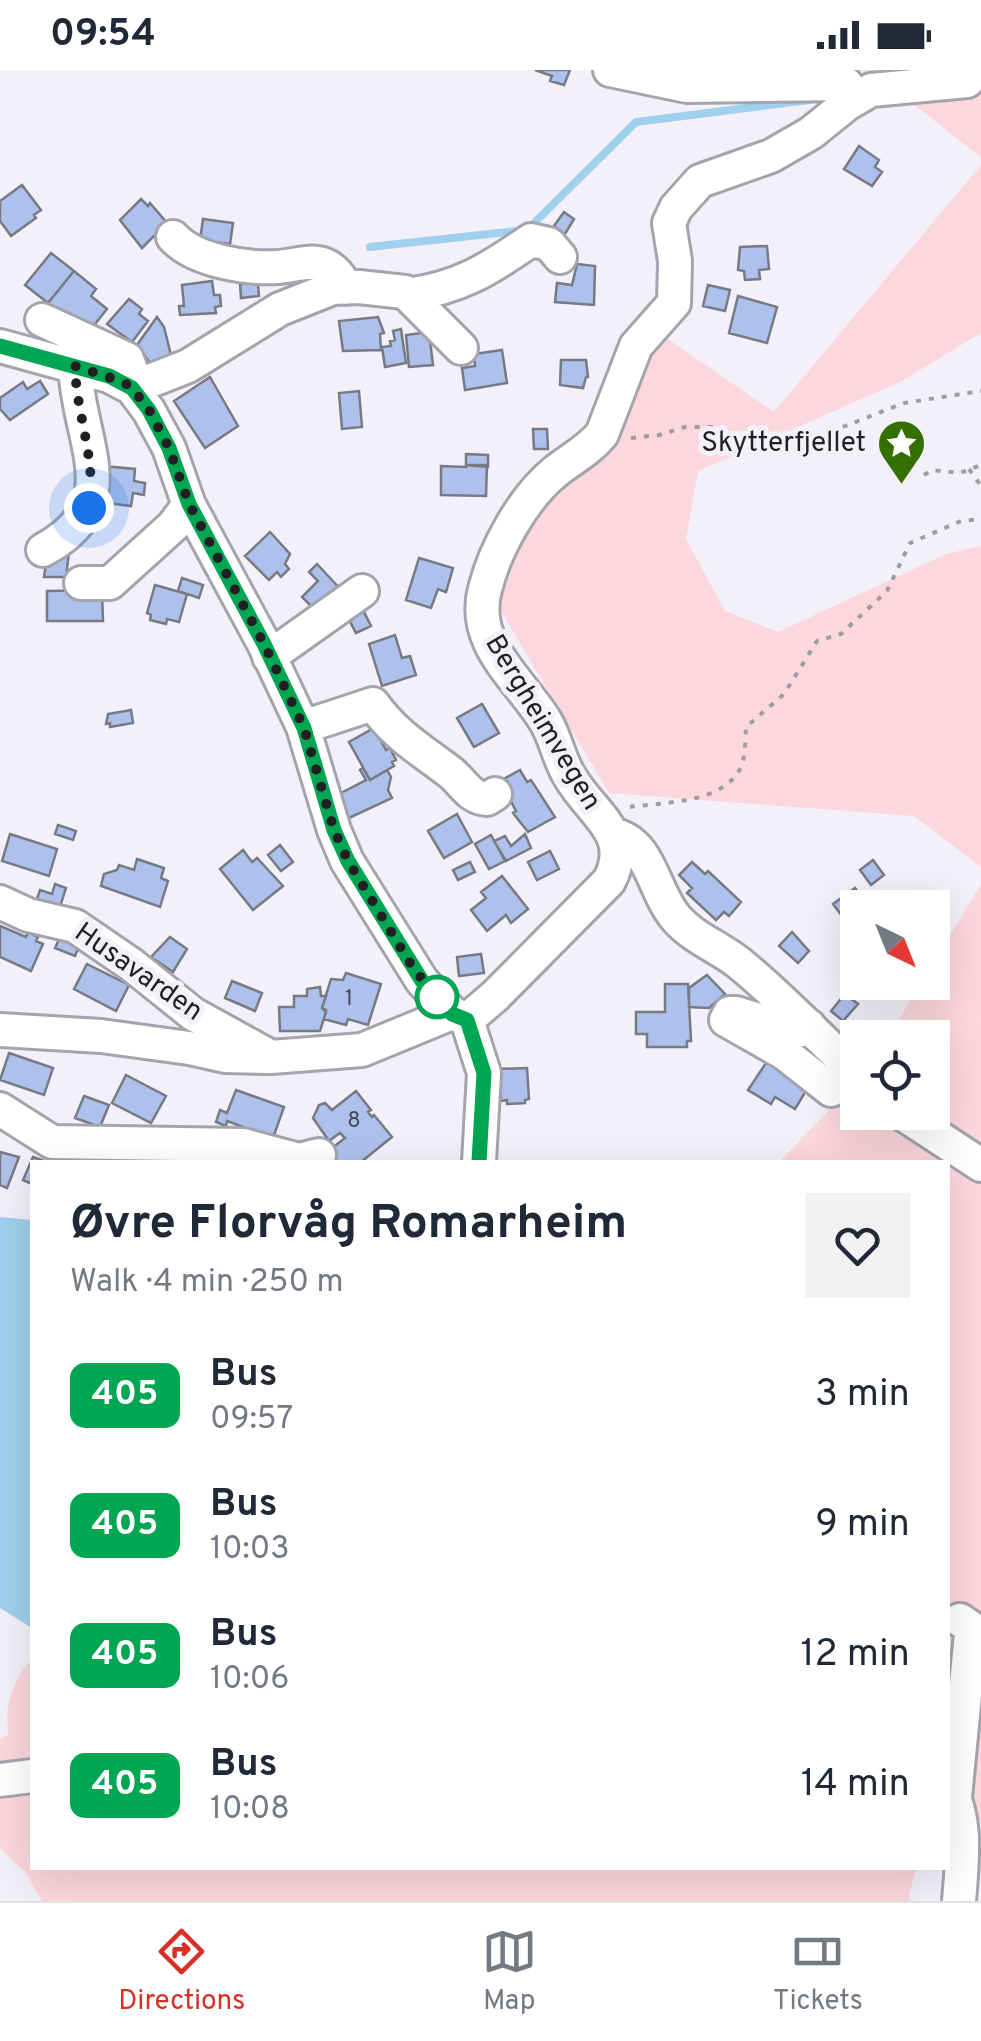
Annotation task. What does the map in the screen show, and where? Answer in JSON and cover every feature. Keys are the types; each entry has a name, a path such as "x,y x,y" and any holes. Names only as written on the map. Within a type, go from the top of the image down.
{"street":[{"name":"Bergheimvegen","path":"610,70 687,86 846,84 857,97"},
{"name":"Bergheimvegen","path":"459,1016 496,996 609,881 618,859 605,824 568,775 545,720 496,656 482,618 483,594 492,566 528,501 552,474 592,446 602,434 636,346 676,298 669,223 676,208 700,181 764,160 812,133 857,97 883,88 975,79"},
{"path":"173,237 193,252 225,262 274,268 323,264 347,288"},
{"path":"408,295 444,290 531,240 549,244 560,257"},
{"path":"1,343 135,387 198,361 233,336 306,296 347,288 396,290 408,295 461,348"},
{"path":"42,320 127,359 135,387 164,438 189,504 304,728 334,830 348,861 413,968 459,1016 484,1073 479,1160"},
{"path":"43,550 83,520 92,496 94,483 75,396 75,366"},
{"path":"81,582 110,583 173,526 189,504"},
{"path":"269,657 362,590"},
{"path":"304,728 373,704 398,735 453,774 474,797 487,799 495,794"},
{"path":"605,824 641,849 660,896 678,921 739,963 809,1026 840,1076"},
{"name":"Husavarden","path":"0,902 28,916 60,921 87,933 194,1014 271,1057"},
{"path":"809,1026 793,1030 736,1013 726,1020 840,1080"},
{"name":"Husavarden","path":"0,1030 101,1036 225,1056 271,1057 362,1050 459,1016"},
{"path":"0,1109 44,1140 165,1146 243,1144 299,1160 319,1155"},
{"path":"484,1110 497,1131 498,1160"},
{"path":"928,1130 981,1165"},
{"path":"959,1901 963,1845 951,1791 970,1633 970,1626 960,1620"},
{"path":"0,1780 30,1776"}],"path":[{"path":"602,434 622,439 660,435 686,426 712,427 784,450 904,403 981,390"},
{"path":"924,476 932,470 960,473 981,465"},
{"path":"969,469 981,486"},
{"path":"605,824 704,796 727,785 741,768 746,727 784,694 817,641 841,634 886,591 910,544 961,522 981,519"}],"shaded area":[{"path":"862,70 981,70 981,157 904,97"},
{"path":"981,165 981,333 900,382 698,471 686,539 725,611 778,632 946,554 981,546 981,867 914,816 609,793 495,601 528,505 662,335 774,412"},
{"path":"981,884 981,1820 950,1823 950,1160 781,1160 840,1099 840,1130 950,1130 950,1020 898,1020 911,1000 950,1000 950,936"},
{"path":"30,1662 30,1870 916,1870 911,1901 42,1901 26,1873 0,1848 0,1739 9,1734 8,1714 20,1674"}],"water":[{"path":"0,1217 30,1220 30,1627 0,1608"}],"building":[{"path":"535,70 570,70 564,85"},
{"path":"859,146 879,160 875,167 882,172 872,186 844,169"},
{"path":"22,185 41,210 11,236 0,221 0,201"},
{"path":"141,199 148,206 150,203 167,223 142,248 120,220"},
{"path":"564,212 574,219 565,234 554,226"},
{"path":"203,219 233,223 230,244 200,240"},
{"path":"767,246 769,269 759,270 760,279 745,280 744,271 738,270 740,247"},
{"path":"51,253 74,271 48,303 25,285"},
{"path":"577,264 595,266 594,305 555,302 557,283 572,285"},
{"path":"74,271 96,289 91,296 107,309 91,329 75,316 71,321 48,303"},
{"path":"212,281 214,295 220,295 221,306 215,307 216,313 180,315 179,306 184,306 182,285"},
{"path":"258,283 259,296 241,298 240,284"},
{"path":"708,285 730,290 725,311 703,306"},
{"path":"738,296 777,307 767,343 729,333"},
{"path":"129,299 142,309 139,314 148,321 132,342 107,324"},
{"path":"157,317 164,327 171,355 153,367 137,345"},
{"path":"378,317 384,333 380,334 381,350 343,351 339,321"},
{"path":"401,329 406,363 385,367 382,347 391,346 390,341 395,340 393,331"},
{"path":"429,332 433,365 409,367 406,335"},
{"path":"502,350 507,383 465,390 462,368 475,366 474,354"},
{"path":"561,360 586,360 588,377 583,388 560,385"},
{"path":"210,377 238,426 205,448 174,401"},
{"path":"40,381 48,394 10,420 0,409 0,398 23,382 27,389"},
{"path":"359,391 362,427 342,429 339,393"},
{"path":"533,429 547,429 548,449 534,449"},
{"path":"466,454 488,455 488,467 466,465"},
{"path":"487,465 486,496 441,495 441,466"},
{"path":"103,466 135,469 134,481 145,483 144,495 133,493 131,506 99,502"},
{"path":"270,532 290,554 285,564 289,569 281,577 277,572 269,580 245,556"},
{"path":"48,549 69,552 66,577 44,577"},
{"path":"419,558 453,568 446,592 438,589 431,608 406,600"},
{"path":"317,564 343,592 320,615 302,597 318,581 309,572"},
{"path":"182,578 203,585 199,598 178,591"},
{"path":"155,585 187,594 179,622 150,620 147,613"},
{"path":"102,590 103,621 47,621 47,591"},
{"path":"363,610 371,626 356,633 346,614"},
{"path":"395,635 402,658 410,656 416,675 382,686 369,644"},
{"path":"482,704 499,733 474,747 457,718"},
{"path":"131,710 133,723 110,727 110,723 106,724 108,714"},
{"path":"374,728 396,760 392,762 394,766 370,780 349,742"},
{"path":"363,768 370,780 387,770 392,798 349,818 339,794 366,780 360,770"},
{"path":"520,770 555,817 528,832 513,813 516,811 500,781"},
{"path":"457,814 472,842 444,858 428,831"},
{"path":"58,825 76,831 73,840 55,834"},
{"path":"10,834 57,849 49,876 2,861"},
{"path":"525,834 531,848 506,861 494,841 505,836 511,846"},
{"path":"491,835 505,861 489,869 475,844"},
{"path":"280,845 293,862 281,871 268,855"},
{"path":"243,850 252,862 257,858 283,886 253,910 220,869"},
{"path":"550,851 559,869 537,880 528,862"},
{"path":"137,859 164,868 161,878 168,881 160,907 101,886 104,874 117,870 119,865 134,870"},
{"path":"873,860 884,875 871,885 860,870"},
{"path":"470,862 475,872 458,880 453,870"},
{"path":"692,862 705,874 708,871 741,902 729,916 724,912 716,920 687,893 692,888 679,875"},
{"path":"502,876 528,909 511,923 506,915 487,931 471,910 486,898 481,892"},
{"path":"55,884 66,888 58,913 35,905 40,890 52,894"},
{"path":"0,926 26,937 28,932 43,944 31,971 0,957"},
{"path":"63,931 82,940 75,956 55,948"},
{"path":"792,932 809,951 798,963 779,946"},
{"path":"170,937 187,949 173,972 151,957"},
{"path":"481,954 484,973 459,976 457,957"},
{"path":"87,964 129,985 116,1011 74,989"},
{"path":"346,973 381,984 368,1025 348,1019 346,1025 324,1019 326,1010 322,1008 331,979 343,980"},
{"path":"707,975 725,994 709,1008 689,1007 689,988"},
{"path":"232,981 262,993 255,1011 225,998"},
{"path":"665,984 688,984 691,1041 687,1041 687,1047 647,1047 647,1034 636,1034 636,1012 665,1012"},
{"path":"320,987 321,996 326,996 322,1008 326,1012 320,1031 280,1031 279,1007 294,1007 294,996 307,996 307,989"},
{"path":"840,1000 858,1004 844,1020 831,1011"},
{"path":"9,1053 53,1068 44,1095 0,1080"},
{"path":"770,1057 812,1081 795,1109 775,1097 771,1104 748,1090"},
{"path":"527,1068 529,1099 525,1103 501,1101 499,1069"},
{"path":"126,1075 166,1096 151,1123 112,1103"},
{"path":"236,1090 284,1107 273,1138 227,1121 226,1126 216,1122 220,1110 227,1113"},
{"path":"356,1091 371,1110 368,1112 392,1137 363,1160 333,1160 327,1152 345,1138 340,1133 329,1141 313,1118 319,1105 325,1103 332,1110"},
{"path":"84,1096 109,1105 100,1127 75,1118"},
{"path":"0,1152 19,1157 7,1188 0,1185"},
{"path":"30,1164 30,1183 23,1180"}],"waterway":[{"path":"370,247 527,230 636,122 809,100"}],"bus line":[{"name":"405","path":"0,346 123,382 149,410 169,448 189,504 304,728 334,830 358,881 422,981 452,1014 467,1020 484,1073 479,1160"}],"place":[{"name":"Skytterfjellet","path":"901,486"}],"route":[{"path":"89,508 94,483 75,396 75,366 123,382 149,410 169,448 189,504 304,728 334,830 348,861 413,968 437,997"}]}
